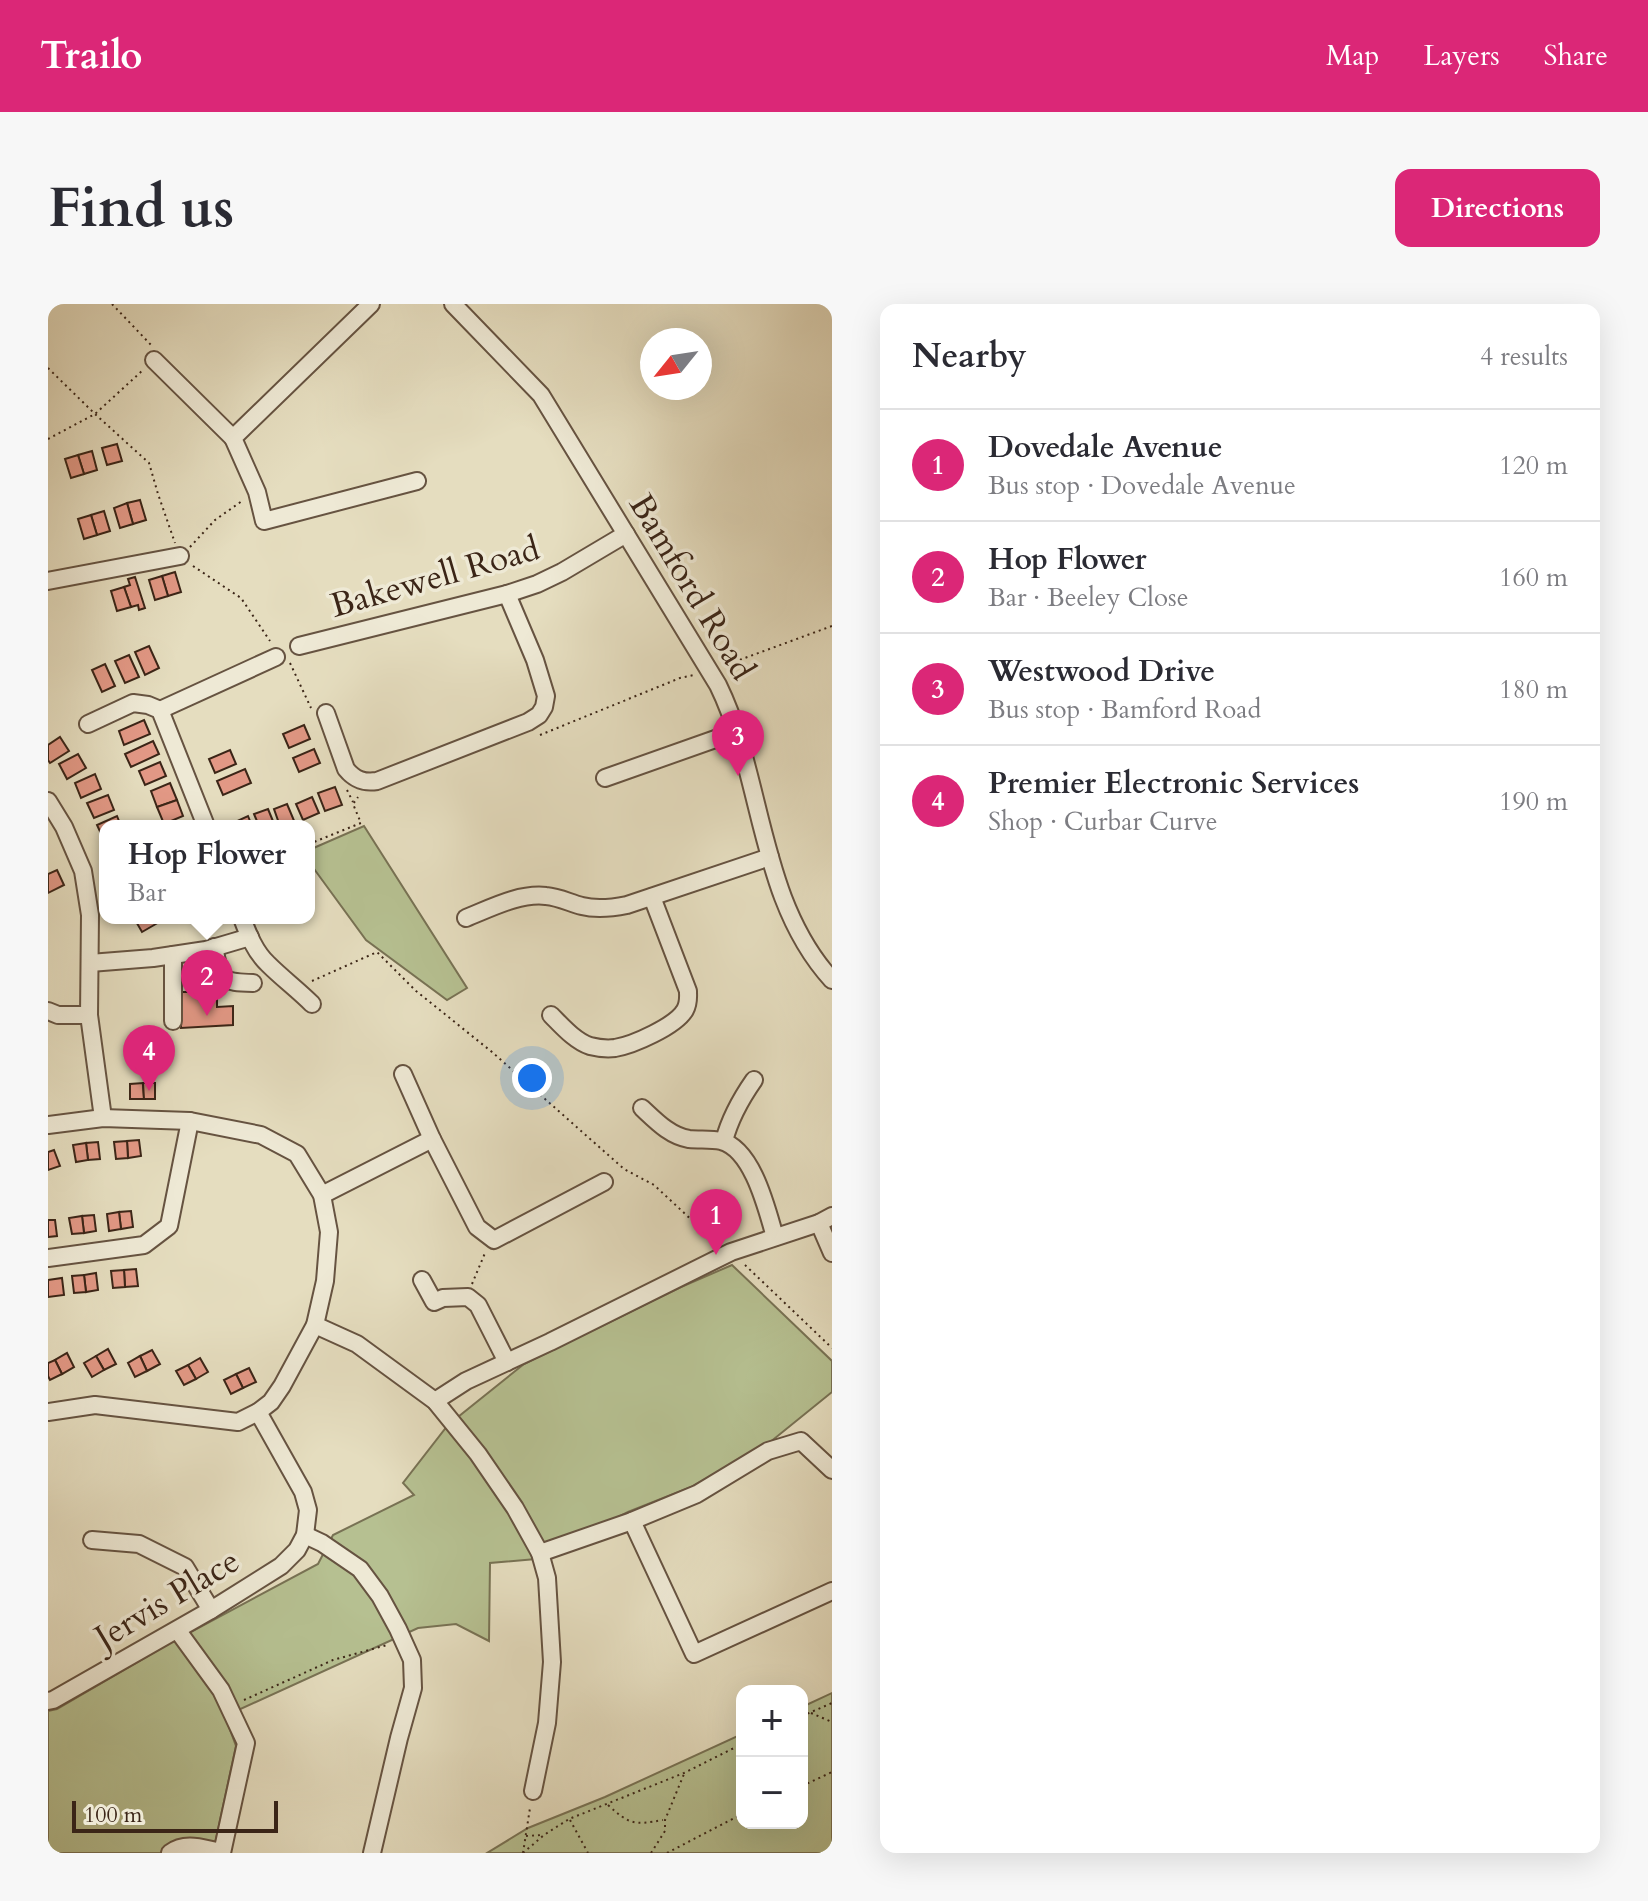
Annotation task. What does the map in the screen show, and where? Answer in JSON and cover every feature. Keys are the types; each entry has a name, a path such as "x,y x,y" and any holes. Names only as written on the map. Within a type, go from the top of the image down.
{"street":[{"path":"233,438 371,304"},
{"name":"Bamford Road","path":"453,304 541,395 709,671 738,731 770,857 788,908 804,942 832,980"},
{"path":"162,362 233,438 257,492 264,521 417,481"},
{"name":"Bakewell Road","path":"160,710 283,650 537,584 626,534"},
{"path":"48,581 180,556"},
{"path":"326,713 346,769 351,776 368,782 528,722 539,715 546,696 535,660 507,594"},
{"path":"88,724 133,703 160,710 204,820"},
{"path":"605,778 738,731"},
{"path":"48,801 64,827 83,871 90,915 89,1015 103,1118"},
{"path":"466,918 515,899 543,895 583,906 611,908 627,905 770,857"},
{"path":"551,1015 587,1045 615,1048 669,1026 684,1012 688,991 652,897"},
{"path":"245,924 265,962 312,1004"},
{"path":"90,963 173,955 250,937"},
{"path":"214,947 223,978 231,982 253,983"},
{"path":"173,955 173,1021"},
{"path":"48,1011 58,1015 89,1015"},
{"path":"403,1074 477,1227 494,1240 604,1182"},
{"path":"724,1141 729,1122 754,1080"},
{"path":"642,1108 674,1134 688,1139 724,1141 739,1154 752,1172 775,1237"},
{"path":"48,1125 103,1118 190,1121 261,1135 297,1154 322,1195 329,1232 325,1281 315,1325 282,1386 271,1402 258,1412 238,1422 95,1405 48,1412"},
{"path":"48,1258 144,1245 169,1226 190,1121"},
{"path":"322,1195 432,1139"},
{"path":"435,1401 466,1381 731,1252 826,1220 832,1253"},
{"path":"422,1280 434,1302 443,1298 467,1297 478,1305 507,1362"},
{"path":"315,1325 357,1344 435,1401 478,1454 515,1508 540,1553 547,1578 552,1662 547,1723 533,1791"},
{"path":"258,1412 303,1492 308,1510 305,1535 360,1569 380,1596 412,1660 413,1688 372,1853"},
{"path":"540,1553 632,1521 697,1494 768,1451 801,1441 832,1470"},
{"path":"632,1521 694,1654 832,1591"},
{"name":"Jervis Place","path":"48,1701 178,1631 281,1566 297,1550 305,1535"},
{"path":"92,1540 139,1544 185,1567 211,1610"},
{"path":"170,1853 178,1847 187,1846 222,1852 246,1743 221,1690 178,1631"}],"path":[{"path":"48,439 95,414 162,362 155,348 112,304"},
{"path":"48,368 149,463 180,556 241,598 283,650 315,714 326,713"},
{"path":"180,556 215,520 257,492"},
{"path":"528,722 540,735 680,678 709,671 832,626"},
{"path":"315,842 361,823 353,804 368,782"},
{"path":"296,988 377,952 416,991 492,1052 624,1169 654,1185 731,1252 832,1348"},
{"path":"467,1297 490,1237"},
{"path":"229,1706 333,1660 403,1641"},
{"path":"809,1713 832,1703"},
{"path":"809,1713 832,1722"},
{"path":"523,1853 569,1819 684,1773 736,1747"},
{"path":"808,1783 832,1772"},
{"path":"651,1853 665,1831 665,1820 684,1773"},
{"path":"523,1853 533,1791"},
{"path":"607,1804 626,1821 642,1824 665,1820"},
{"path":"667,1853 736,1817"},
{"path":"569,1819 588,1853"},
{"path":"526,1836 544,1835"}],"green space":[{"path":"364,826 467,988 447,1000 366,940 315,870 315,847"},
{"path":"732,1265 832,1361 832,1392 769,1443 691,1487 628,1512 536,1559 490,1563 489,1641 456,1624 418,1628 225,1716 236,1746 213,1853 48,1853 48,1711 57,1709 172,1642 318,1564 333,1535 414,1495 403,1483 448,1425 524,1364"},
{"path":"832,1693 832,1853 487,1853 528,1828 605,1797 736,1737 736,1829 808,1829 808,1704"}],"building":[{"path":"117,444 122,461 107,465 102,448"},
{"path":"92,451 97,470 84,474 78,455"},
{"path":"78,455 84,474 71,478 65,459"},
{"path":"140,500 146,520 133,524 127,503"},
{"path":"127,503 133,524 120,528 114,508"},
{"path":"104,511 110,531 97,535 91,515"},
{"path":"91,515 97,535 84,539 78,519"},
{"path":"175,572 181,592 168,596 162,576"},
{"path":"162,576 168,596 155,600 149,580"},
{"path":"135,577 145,608 139,610 138,605 131,607 124,587 130,585 128,579"},
{"path":"124,587 131,607 117,611 111,591"},
{"path":"149,646 159,668 145,675 135,652"},
{"path":"129,655 139,677 125,683 115,661"},
{"path":"105,664 115,686 102,692 92,670"},
{"path":"144,720 150,734 124,745 119,731"},
{"path":"304,725 310,739 289,748 283,734"},
{"path":"60,737 69,751 50,763 48,745"},
{"path":"153,741 159,754 131,767 125,754"},
{"path":"314,749 320,763 299,772 293,758"},
{"path":"230,750 236,764 215,773 209,759"},
{"path":"78,754 86,768 67,779 59,764"},
{"path":"160,762 166,776 145,785 139,771"},
{"path":"245,769 251,783 223,795 217,781"},
{"path":"95,774 101,789 81,798 75,783"},
{"path":"170,783 177,800 157,807 151,791"},
{"path":"335,787 342,805 325,811 318,793"},
{"path":"108,795 114,810 94,818 87,803"},
{"path":"312,797 319,813 303,820 296,804"},
{"path":"177,800 183,816 162,820 157,807"},
{"path":"287,804 294,820 278,820 274,809"},
{"path":"268,809 273,820 256,820 254,814"},
{"path":"57,870 64,885 48,893 48,874"},
{"path":"137,924 156,924 142,932"},
{"path":"181,992 217,992 217,1007 233,1006 233,1025 181,1028"},
{"path":"143,1083 144,1099 130,1099 130,1084"},
{"path":"143,1083 155,1083 155,1099 144,1099"},
{"path":"139,1140 141,1156 128,1158 127,1141"},
{"path":"127,1141 128,1158 116,1159 114,1142"},
{"path":"98,1142 100,1159 88,1160 86,1143"},
{"path":"86,1143 88,1160 76,1162 73,1145"},
{"path":"54,1150 60,1166 48,1170 48,1152"},
{"path":"131,1211 133,1227 121,1229 119,1212"},
{"path":"119,1212 121,1229 109,1231 107,1214"},
{"path":"94,1215 96,1231 84,1233 82,1216"},
{"path":"82,1216 84,1233 72,1234 69,1218"},
{"path":"48,1220 55,1220 57,1236 48,1237"},
{"path":"136,1269 138,1286 125,1287 124,1270"},
{"path":"124,1270 125,1287 113,1288 111,1271"},
{"path":"96,1273 98,1290 86,1292 84,1275"},
{"path":"84,1275 86,1292 74,1293 72,1276"},
{"path":"62,1278 64,1295 48,1297 48,1280"},
{"path":"108,1349 116,1364 104,1370 96,1356"},
{"path":"152,1350 160,1364 147,1371 140,1356"},
{"path":"67,1353 74,1367 62,1374 55,1360"},
{"path":"96,1356 104,1370 92,1377 84,1363"},
{"path":"140,1356 147,1371 135,1377 128,1363"},
{"path":"200,1358 208,1372 196,1379 188,1365"},
{"path":"55,1360 62,1374 50,1380 48,1363"},
{"path":"188,1365 196,1379 184,1385 176,1371"},
{"path":"249,1368 256,1382 243,1388 236,1374"},
{"path":"236,1374 243,1388 231,1394 224,1380"}],"place":[{"name":"Westwood Drive","path":"738,776"},
{"name":"Hop Flower","path":"207,1016"},
{"name":"Premier Electronic Services","path":"149,1091"},
{"name":"Dovedale Avenue","path":"716,1255"}]}
